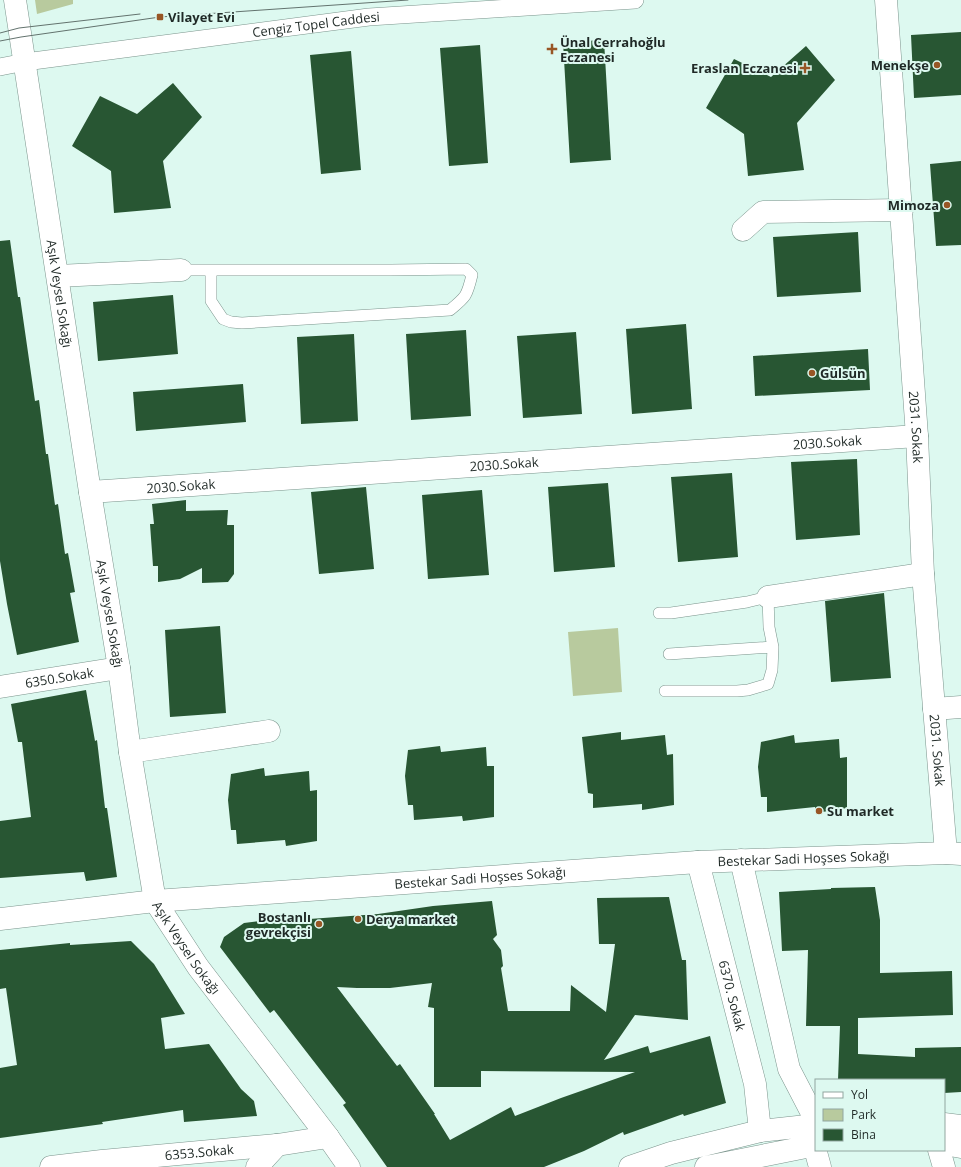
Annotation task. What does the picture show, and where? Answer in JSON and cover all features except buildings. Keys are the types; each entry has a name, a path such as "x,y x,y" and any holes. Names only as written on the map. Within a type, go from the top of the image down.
{"street":[{"name":"Aşık Veysel Sokağı","path":"15,0 90,492 119,668 130,752 155,901 198,967 328,1137 349,1167"},
{"name":"Cengiz Topel Caddesi","path":"0,67 25,62 369,17 635,0"},
{"name":"2031. Sokak","path":"886,0 902,210 917,436 924,574 934,709 954,853"},
{"path":"743,230 764,212 902,210"},
{"path":"58,276 181,270"},
{"name":"2030.Sokak","path":"90,492 917,436"},
{"path":"768,597 924,574"},
{"name":"6350.Sokak","path":"0,687 119,668"},
{"path":"934,709 961,707"},
{"path":"130,752 269,731"},
{"name":"Bestekar Sadi Hoşses Sokağı","path":"0,919 155,901 698,862 954,853"},
{"path":"741,860 789,1069 815,1119"},
{"name":"6370. Sokak","path":"698,862 755,1084 760,1131"},
{"path":"945,1124 961,1126"},
{"path":"630,1167 671,1154 760,1131 815,1138"},
{"name":"6353.Sokak","path":"51,1167 277,1145 328,1137"},
{"path":"706,1167 747,1163 815,1138"},
{"path":"945,1144 961,1147"},
{"path":"257,1167 277,1145"},
{"path":"817,1151 820,1167"},
{"path":"939,1151 944,1167"}],"lane":[{"path":"181,270 466,269 472,276 469,289 463,299 450,310 242,323 231,322 223,319 211,301 211,270"},
{"path":"659,613 671,613 747,602 768,597 769,627 772,647 772,670 768,684 748,690 737,691 665,691"},
{"path":"669,654 772,647"}],"green space":[{"path":"35,0 73,0 73,4 37,14"},
{"path":"618,628 622,692 573,696 568,632"}],"tram line":[{"path":"0,41 160,17 408,0"},
{"path":"0,33 19,28 140,14"}],"place":[{"name":"Vilayet Evi","path":"160,17"},
{"name":"Ünal Cerrahoğlu Eczanesi","path":"552,49"},
{"name":"Menekşe","path":"937,65"},
{"name":"Eraslan Eczanesi","path":"805,68"},
{"name":"Mimoza","path":"947,205"},
{"name":"Gülsün","path":"812,373"},
{"name":"Su market","path":"819,811"},
{"name":"Derya market","path":"358,919"},
{"name":"Bostanlı gevrekçisi","path":"319,924"}]}
